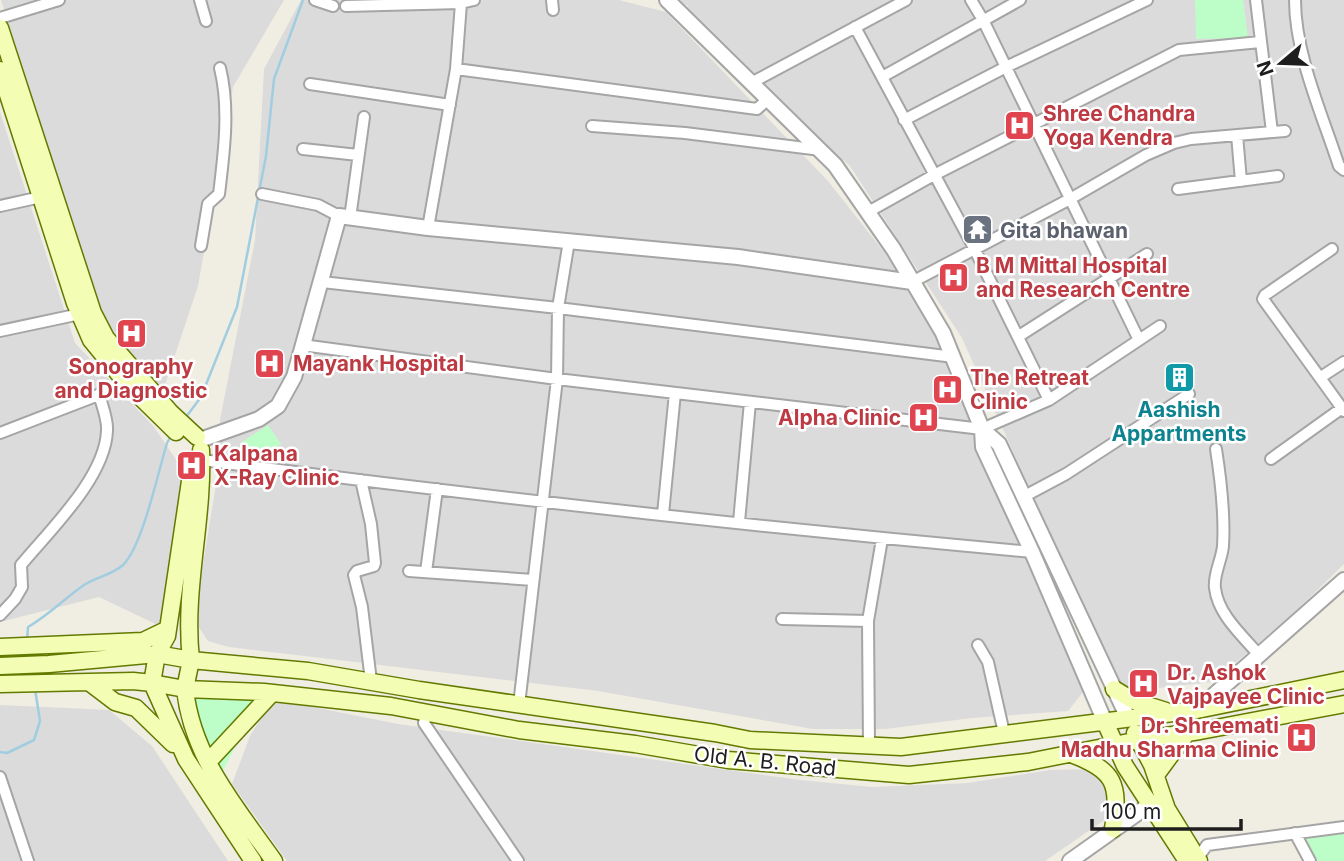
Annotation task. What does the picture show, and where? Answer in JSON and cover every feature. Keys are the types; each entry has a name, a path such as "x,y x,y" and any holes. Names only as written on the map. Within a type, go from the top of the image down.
{"main road":[{"path":"0,28 93,313 106,338 166,416"},
{"path":"0,70 90,340 127,384 194,443 202,482 187,629 191,660 185,689 188,713 195,737 218,780 274,861"},
{"path":"194,443 193,473 167,636 157,654 152,683 186,759 253,861"},
{"path":"0,647 143,641 168,629"},
{"path":"187,629 216,662"},
{"path":"43,665 46,646"},
{"path":"5,667 157,654"},
{"name":"Old A. B. Road","path":"157,654 371,681 750,740 901,747 1171,713 1344,680"},
{"path":"5,684 133,681 152,683"},
{"path":"90,683 115,702 136,708 186,759"},
{"name":"Old A. B. Road","path":"152,683 185,689 272,693 391,706 519,730 635,744 728,761 909,775 1028,762 1344,704"},
{"path":"1114,689 1134,701 1171,713"},
{"path":"208,762 272,693"},
{"path":"1128,718 1156,775 1167,809 1191,858"},
{"path":"1105,722 1114,745 1149,805 1191,858"},
{"path":"1156,775 1187,733"},
{"path":"1071,754 1094,763 1106,772 1116,796 1113,829"}],"street":[{"path":"0,18 59,0"},
{"path":"200,0 206,21"},
{"path":"315,0 332,6"},
{"path":"346,6 461,3 474,0"},
{"path":"667,0 835,164 943,333 982,429 983,447 1032,552 1105,722"},
{"path":"753,82 906,0"},
{"path":"971,0 1139,340"},
{"path":"881,77 1020,0"},
{"path":"904,120 1006,67 1147,0"},
{"path":"1255,0 1272,132"},
{"path":"1296,0 1299,37 1339,166 1344,170"},
{"path":"428,228 456,69 461,3"},
{"path":"855,27 974,248 1049,400"},
{"path":"868,212 934,175 1179,50 1260,42"},
{"path":"201,246 208,204 219,194 225,140 223,78 220,68"},
{"path":"456,69 757,109 769,98"},
{"path":"310,84 450,105"},
{"path":"194,443 259,419 278,406 294,377 322,282 345,217 364,117"},
{"path":"593,126 821,150"},
{"path":"262,194 318,205 345,217 428,228 738,257 912,282 1070,199 1146,155 1174,143 1284,131"},
{"path":"1237,135 1241,181"},
{"path":"303,149 358,155"},
{"path":"1178,189 1278,176"},
{"path":"0,205 41,197"},
{"path":"519,705 557,379 558,308 569,242"},
{"path":"1271,459 1343,409 1263,299 1332,249"},
{"path":"1019,337 1147,254"},
{"path":"322,282 954,357"},
{"path":"0,331 80,314"},
{"path":"302,345 557,379 982,429 1049,400 1160,326"},
{"path":"1321,377 1344,362"},
{"path":"0,433 127,384"},
{"path":"663,514 675,393"},
{"path":"0,615 22,587 21,565 66,514 100,457 107,431 99,394"},
{"path":"1023,497 1066,474 1189,394"},
{"path":"739,522 750,402"},
{"path":"982,429 999,444 1128,718"},
{"path":"194,443 360,480 882,539 1032,552"},
{"path":"1216,449 1223,503 1223,549 1214,587 1221,608 1259,655"},
{"path":"360,480 371,524 375,563 374,566 357,571 354,575 362,607 371,681"},
{"path":"426,572 437,489"},
{"path":"869,746 869,621 882,539"},
{"path":"410,571 533,580"},
{"path":"1197,709 1344,580"},
{"path":"782,619 869,621"},
{"path":"978,645 988,662 1004,733"},
{"path":"426,713 424,723 518,861"},
{"path":"0,777 28,861"},
{"path":"1070,861 1086,856 1113,829 1149,805 1167,809"},
{"path":"1191,858 1207,845 1344,827"},
{"path":"1295,833 1310,861"}],"shaded area":[{"path":"1,0 284,0 233,87 198,286 161,397 102,315"},
{"path":"301,0 619,0 666,12 828,181 914,290 943,344 1013,501 1083,692 1068,711 972,718 885,729 813,729 598,691 229,647 208,641 194,620 218,472 220,420 255,240 264,69"},
{"path":"666,0 1344,0 1344,564 1294,613 1213,682 1121,692 962,338 850,166 673,11 689,6"},
{"path":"0,112 75,343 154,427 187,476 164,628 99,597 0,622"},
{"path":"273,699 398,724 800,780 872,787 968,783 1050,770 1094,769 1114,778 1116,812 1045,861 287,861 232,784 250,736"},
{"path":"0,705 109,710 152,746 228,861 0,861"}],"green space":[{"path":"1195,0 1243,0 1248,38 1196,39"},
{"path":"268,425 281,444 255,462 242,442"},
{"path":"185,689 264,692 218,780"},
{"path":"1344,830 1344,861 1312,861 1301,838"}],"waterway":[{"path":"186,417 201,397 237,307 266,156 274,79 303,0"},
{"path":"27,641 28,627 84,585 123,565 137,542 171,436"},
{"path":"0,752 7,753 34,740 40,721 35,689"}],"place":[{"name":"Shree Chandra Yoga Kendra","path":"1020,125"},
{"name":"Gita bhawan","path":"977,230"},
{"name":"B M Mittal Hospital and Research Centre","path":"953,277"},
{"name":"Sonography and Diagnostic","path":"131,334"},
{"name":"Mayank Hospital","path":"270,363"},
{"name":"Aashish Appartments","path":"1179,377"},
{"name":"The Retreat Clinic","path":"947,389"},
{"name":"Alpha Clinic","path":"924,417"},
{"name":"Kalpana X-Ray Clinic","path":"191,465"},
{"name":"Dr. Ashok Vajpayee Clinic","path":"1144,684"},
{"name":"Dr. Shreemati Madhu Sharma Clinic","path":"1302,737"}]}
